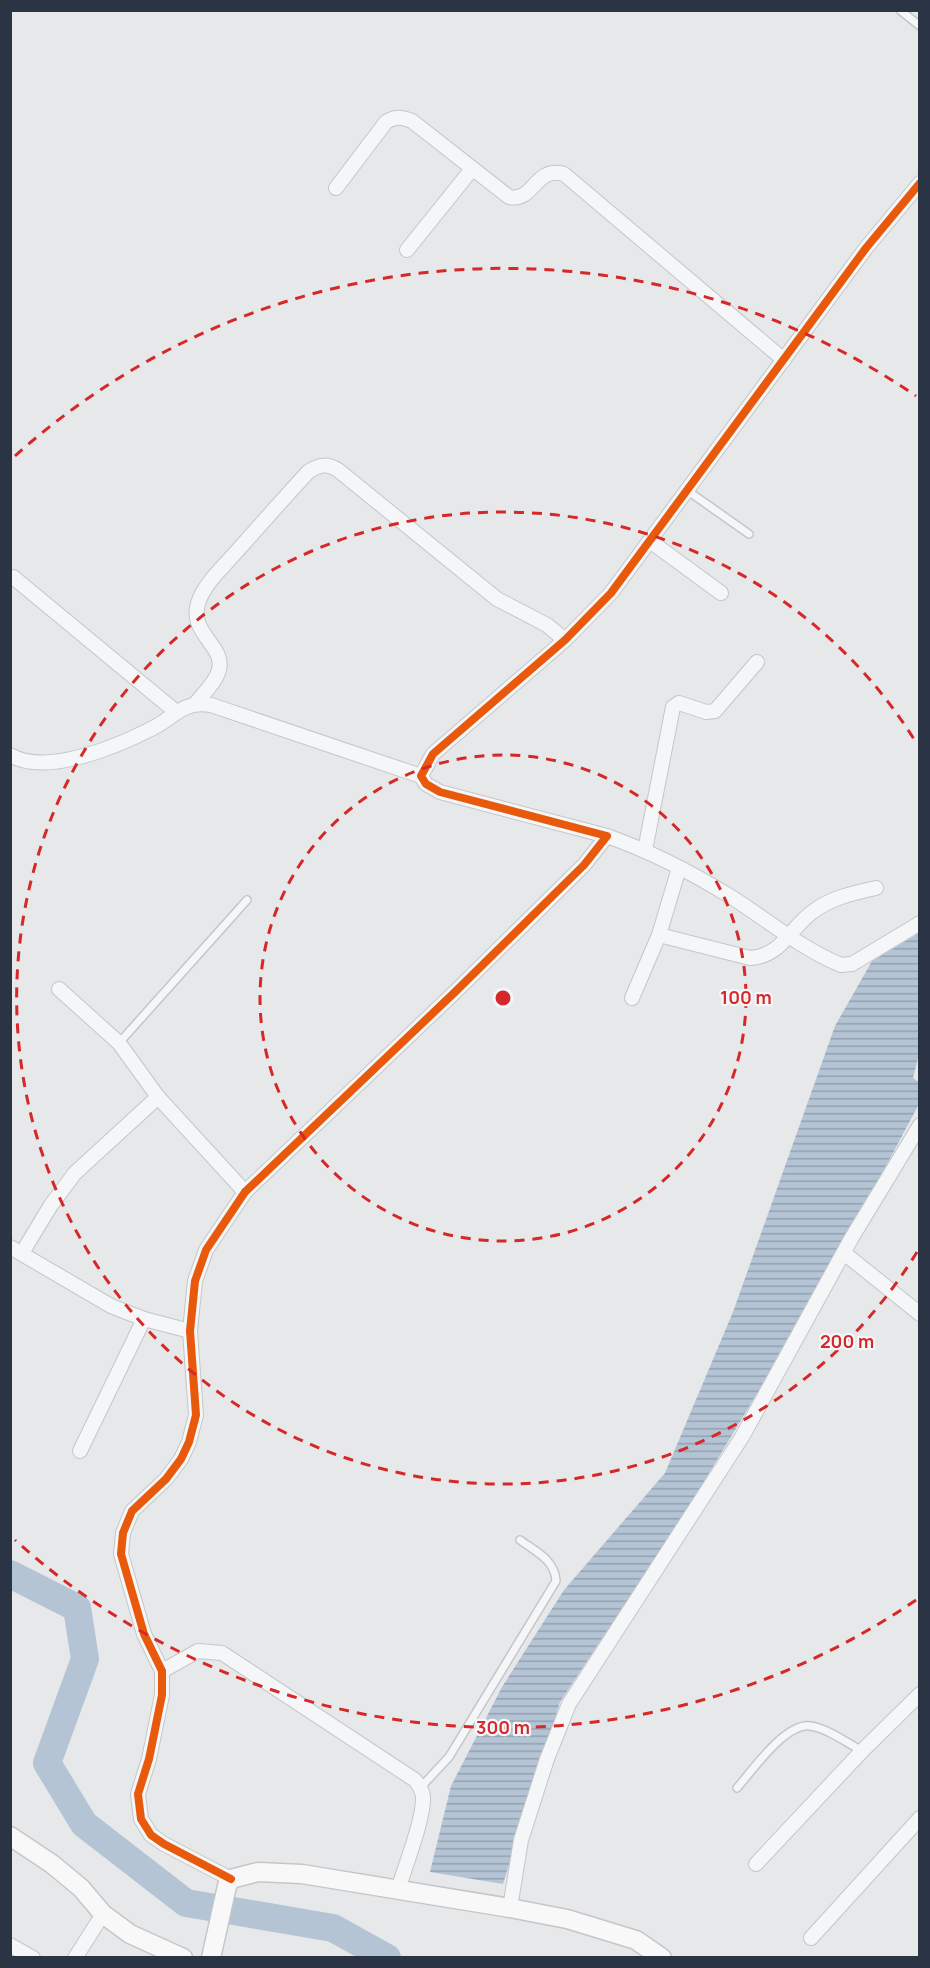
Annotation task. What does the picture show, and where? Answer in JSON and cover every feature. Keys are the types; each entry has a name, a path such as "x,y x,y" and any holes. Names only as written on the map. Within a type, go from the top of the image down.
{"street":[{"path":"336,188 386,122 393,118 412,121 510,197 517,199 546,173 564,174 784,360"},
{"path":"407,250 472,169"},
{"path":"421,776 432,754 565,640 611,593 866,248 920,183"},
{"path":"196,703 217,676 220,666 218,653 198,626 196,615 200,597 217,574 309,471 320,465 330,465 338,470 497,598 547,624 565,640"},
{"path":"650,541 722,593"},
{"path":"13,577 175,711"},
{"path":"645,850 673,707 679,703 706,712 715,711 757,662"},
{"path":"10,755 38,762 72,759 120,745 157,726 175,711 196,703 211,705 421,776 426,784 440,792 607,836 645,850 728,895 788,936 841,965 852,964 920,923"},
{"path":"607,836 584,865 455,992 245,1192 206,1250 195,1281 190,1331 196,1415 189,1442 181,1459 166,1479 132,1511 123,1533 121,1554 144,1634 162,1671 162,1695 149,1759 138,1794 141,1819 151,1835 164,1845 229,1882 258,1872 302,1874 503,1907 567,1919 636,1940 662,1958"},
{"path":"632,998 659,936 679,868"},
{"path":"659,936 750,958 764,957 775,951 788,936 824,904 848,894 876,888"},
{"path":"59,989 119,1043 158,1097 245,1192"},
{"path":"158,1097 75,1173 16,1250 111,1306 144,1319 190,1331"},
{"path":"503,1907 521,1840 547,1759 569,1704 742,1437 844,1253 915,1145 920,1125"},
{"path":"844,1253 920,1314"},
{"path":"80,1451 144,1319"},
{"path":"162,1671 198,1651 222,1653 415,1780 421,1787 423,1797 406,1891"},
{"path":"756,1864 862,1751 920,1694"},
{"path":"811,1938 918,1822"},
{"path":"10,1836 52,1864 81,1888 103,1914 130,1934 183,1958"},
{"path":"213,1951 229,1882"},
{"path":"75,1958 103,1914"},
{"path":"10,1945 33,1958"}],"lane":[{"path":"900,10 918,23"},
{"path":"688,491 749,534"},
{"path":"119,1043 247,900"},
{"path":"421,1787 448,1757 556,1581 555,1570 550,1562 520,1539"},
{"path":"737,1788 785,1734 796,1728 811,1726 862,1751"}],"water":[{"path":"919,933 919,1054 913,1078 919,1082 919,1104 823,1284 685,1513 560,1702 503,1884 430,1872 451,1786 502,1687 564,1590 665,1473 733,1312 835,1026 872,961"}],"waterway":[{"path":"10,1574 77,1608 85,1659 47,1763 84,1824 186,1903 333,1928 387,1958"}],"cycle path":[{"path":"231,1879 164,1844 151,1835 141,1819 138,1794 149,1759 162,1695 162,1671 144,1634 121,1554 123,1533 132,1511 166,1479 181,1459 189,1442 196,1415 190,1331 195,1281 206,1250 245,1192 455,992 584,865 607,836 440,792 426,784 421,776 433,754 565,640 611,593 866,248 920,183"}]}
